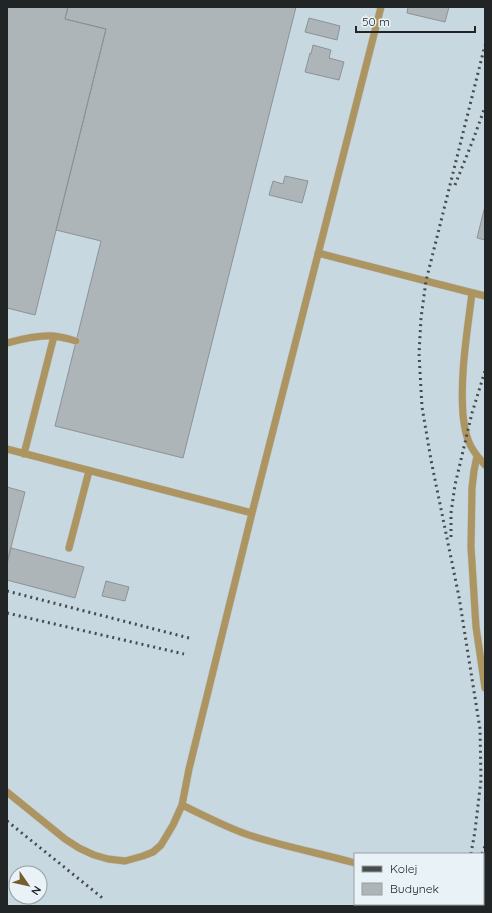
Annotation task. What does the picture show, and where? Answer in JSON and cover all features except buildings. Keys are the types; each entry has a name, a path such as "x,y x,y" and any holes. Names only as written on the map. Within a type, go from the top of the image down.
{"lane":[{"path":"7,792 65,839 94,855 108,859 125,861 153,852 161,845 173,825 182,805 189,769 252,513 381,7"},
{"path":"318,253 485,296"},
{"path":"472,293 462,377 462,404 464,422 469,442 485,465"},
{"path":"7,343 39,336 54,336 76,341"},
{"path":"24,454 54,336"},
{"path":"7,449 252,513"},
{"path":"478,456 472,488 471,547 476,627 485,688"},
{"path":"69,548 89,471"},
{"path":"182,805 216,822 244,833 354,863"}],"shaded area":[{"path":"7,7 485,7 485,906 7,906"}],"railway":[{"path":"471,853 481,780 480,729 459,597 431,460 422,407 419,354 421,318 426,281 485,45"},
{"path":"455,185 485,107"},
{"path":"451,537 451,513 455,485 472,413 485,371"},
{"path":"7,591 189,638"},
{"path":"7,613 184,654"},
{"path":"7,821 105,900"},
{"path":"482,853 485,846"}]}
